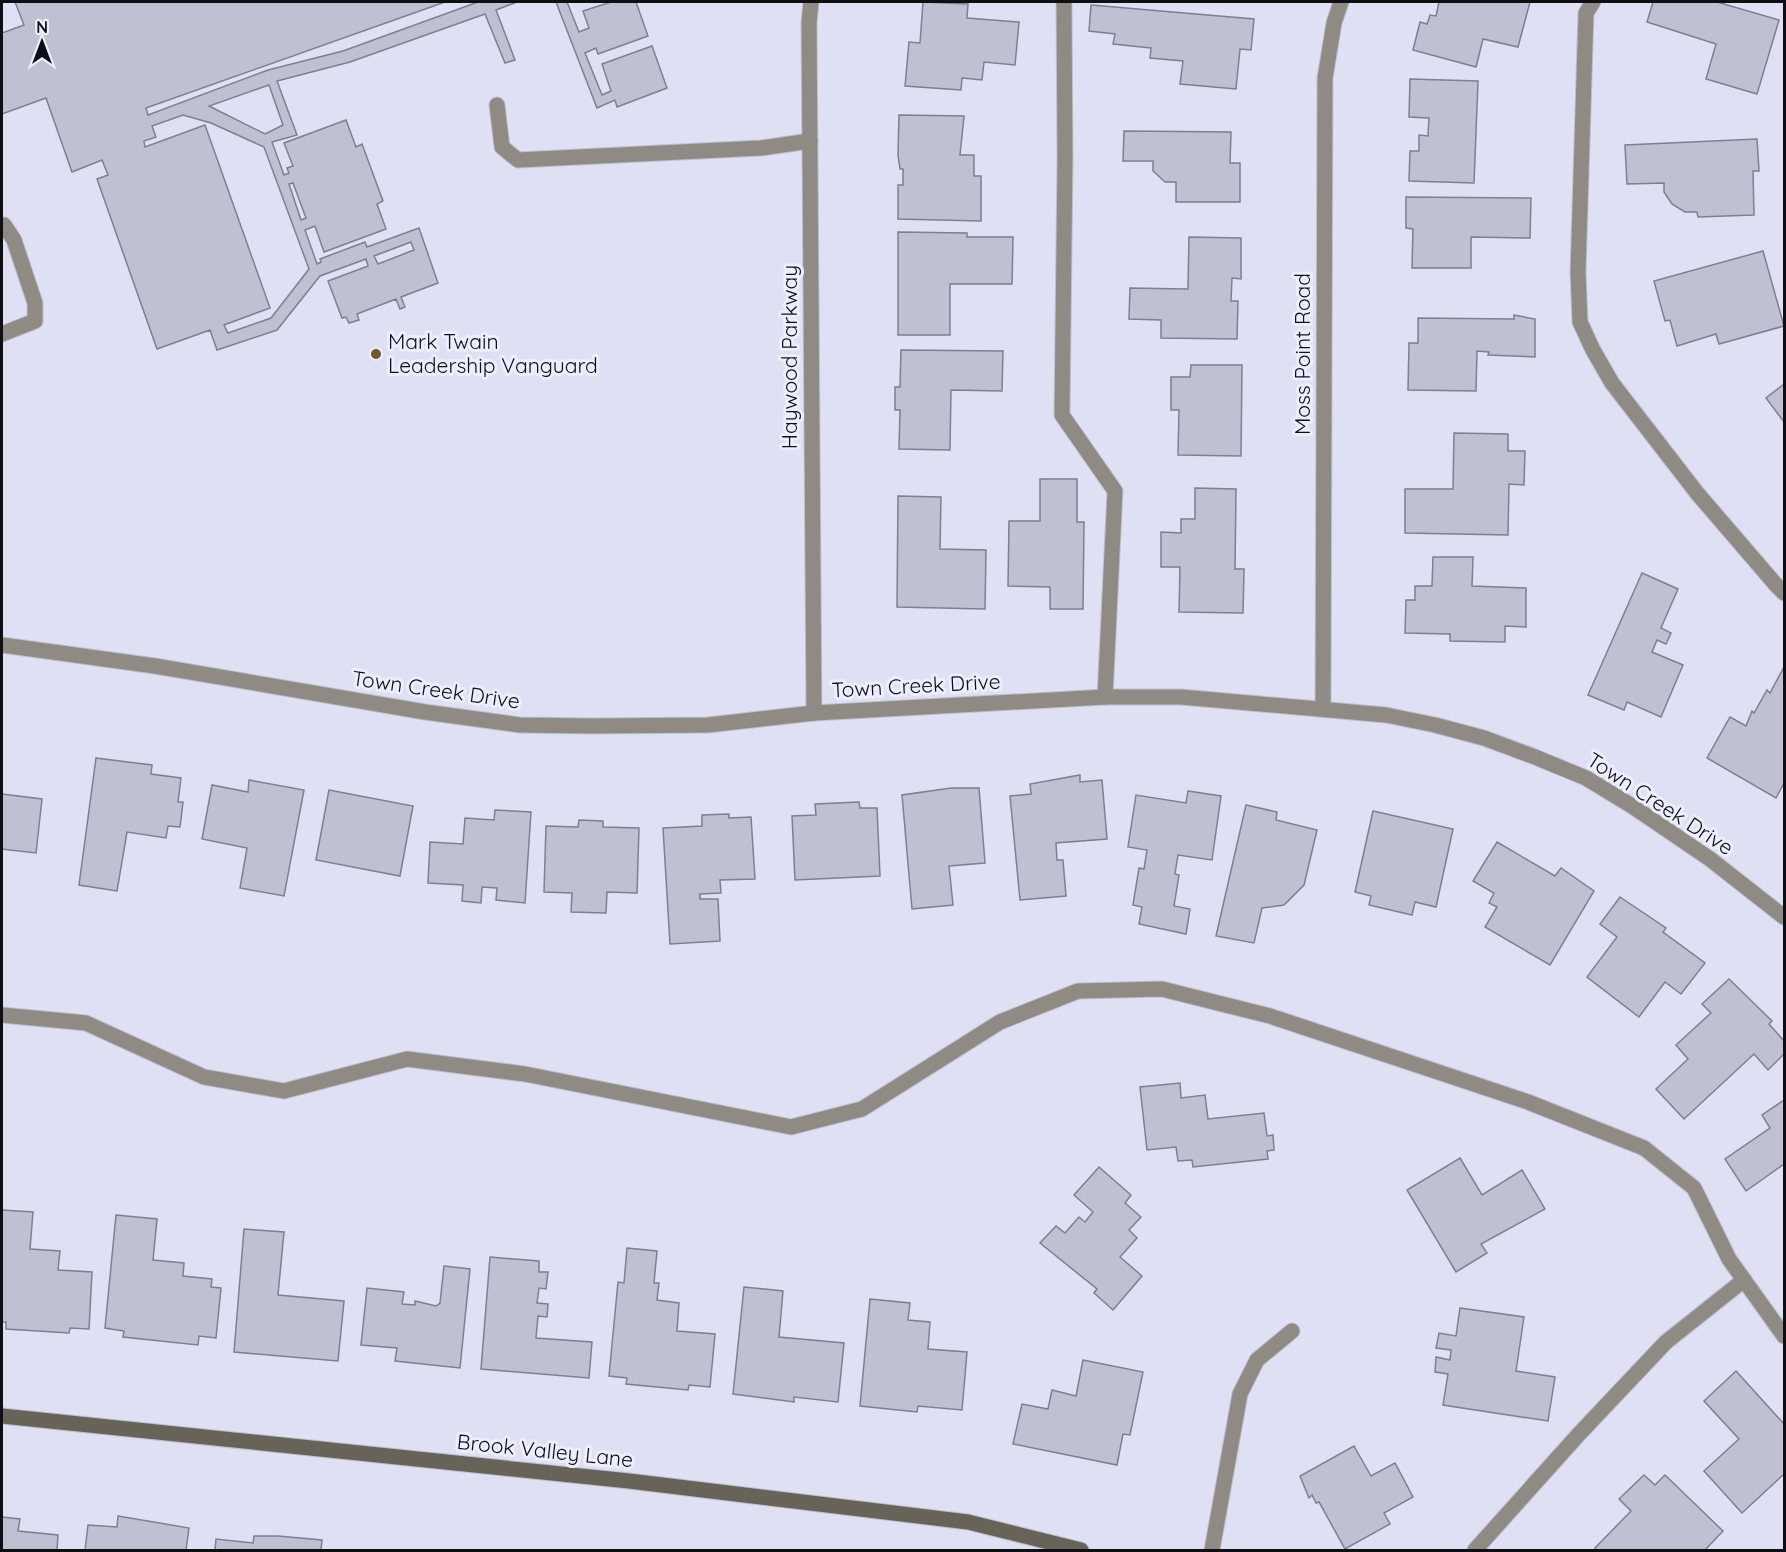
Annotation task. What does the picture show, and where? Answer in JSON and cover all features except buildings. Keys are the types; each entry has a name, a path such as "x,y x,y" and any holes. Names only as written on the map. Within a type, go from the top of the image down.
{"street":[{"name":"Haywood Parkway","path":"811,2 809,23 814,713"},
{"path":"1065,2 1062,415 1115,491 1104,697"},
{"name":"Moss Point Road","path":"1323,708 1325,78 1334,23 1341,2"},
{"path":"1593,2 1586,12 1578,272 1580,322 1612,383 1696,494 1785,593"},
{"path":"496,105 502,147 518,160 761,148 810,141"},
{"path":"2,225 15,240 35,303 35,321 2,334"},
{"name":"Town Creek Drive","path":"2,645 155,666 425,712 520,724 592,726 708,724 814,713 1104,697 1181,697 1386,715 1435,724 1484,738 1535,756 1586,778 1710,859 1785,917"},
{"path":"2,1015 86,1023 204,1077 284,1091 407,1059 525,1074 791,1127 862,1108 1000,1022 1078,991 1162,989 1270,1016 1528,1102 1644,1148 1694,1188 1729,1259 1785,1336"},
{"path":"1475,1551 1579,1434 1666,1342 1744,1280"},
{"path":"1212,1551 1240,1394 1257,1360 1292,1331"},
{"name":"Brook Valley Lane","path":"2,1416 629,1481 968,1522 1081,1551"}],"place":[{"name":"Mark Twain Leadership Vanguard","path":"376,354"}]}
